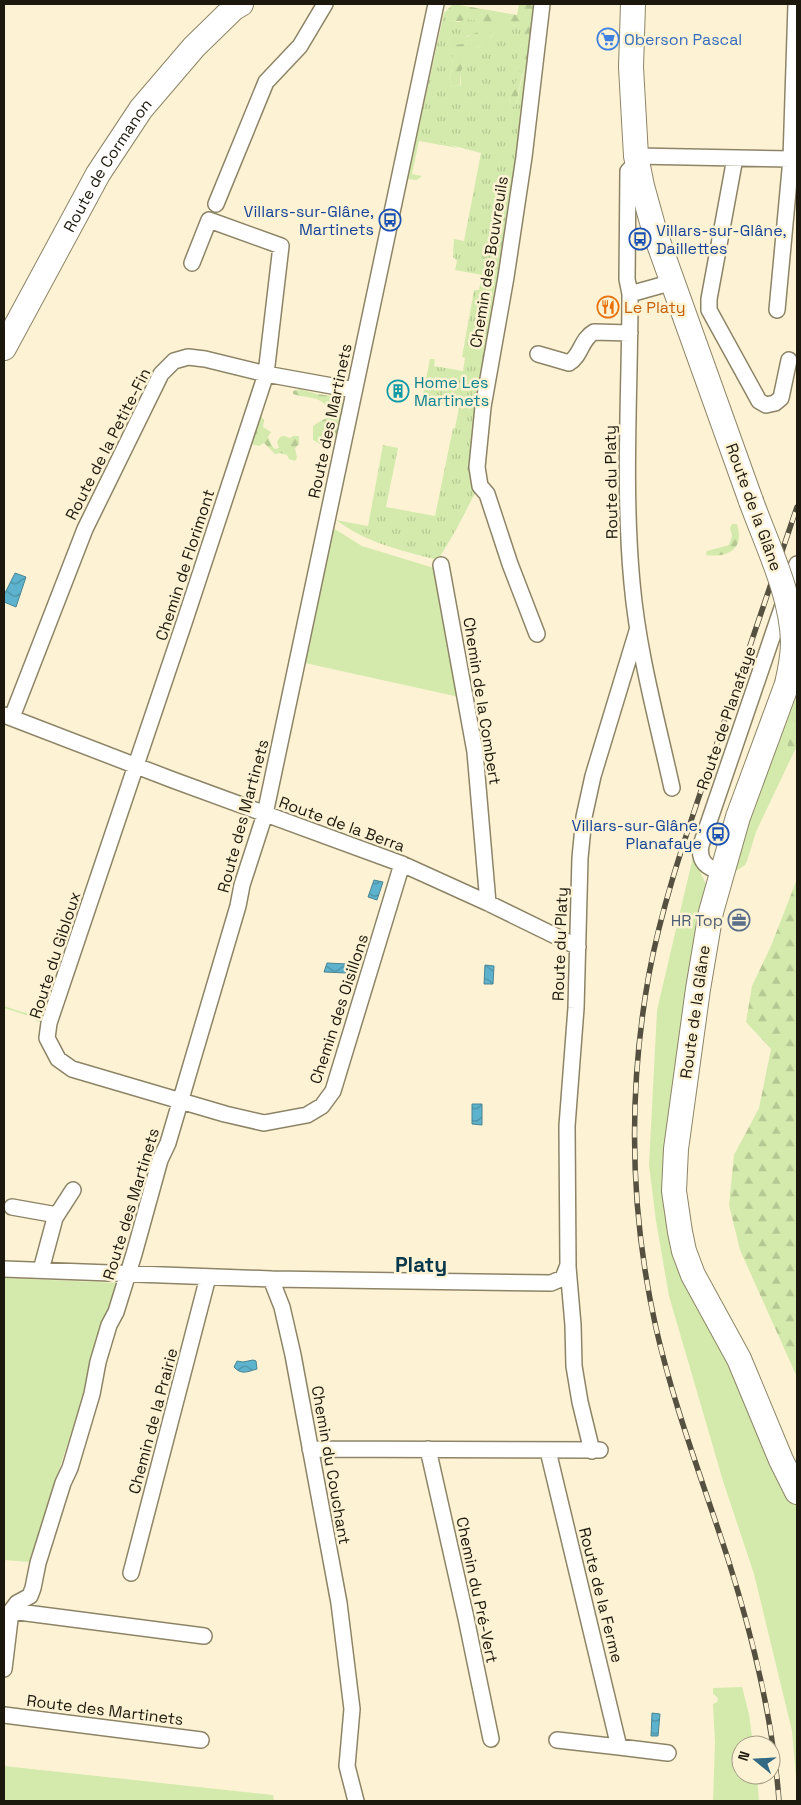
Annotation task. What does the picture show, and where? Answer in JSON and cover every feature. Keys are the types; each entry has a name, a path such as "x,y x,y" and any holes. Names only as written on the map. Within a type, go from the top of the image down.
{"main road":[{"name":"Route de Cormanon","path":"4,348 98,174 141,109 194,47 234,8 241,4"},
{"name":"Route de la Glâne","path":"633,4 631,67 636,159 655,232 784,593 790,617 793,642 787,684 738,817 711,912 676,1149 674,1184 684,1251 693,1275 739,1359 781,1460 797,1492"}],"street":[{"path":"216,204 266,82 300,46 326,4"},
{"name":"Route des Martinets","path":"11,1611 17,1603 30,1596 33,1588 41,1554 63,1483 70,1468 92,1394 98,1362 109,1325 116,1312 148,1206 152,1186 168,1142 238,906 242,885 265,814 436,4"},
{"name":"Chemin des Bouvreuils","path":"537,634 510,564 487,494 480,486 477,467 483,407 506,277 524,157 542,4"},
{"path":"777,310 792,159 796,4"},
{"path":"735,158 709,299 709,310 759,401 766,405 775,403 781,398 789,360"},
{"path":"636,159 792,159"},
{"name":"Route du Platy","path":"636,159 628,171 628,279 630,294 629,545 637,631 672,788"},
{"name":"Chemin de Florimont","path":"135,766 266,374 282,246 209,220 192,263"},
{"path":"630,294 673,282"},
{"path":"538,354 569,363 574,360 588,335 594,332 630,333"},
{"name":"Route de la Petite-Fin","path":"8,716 85,529 161,374 174,361 188,357 205,359 266,374 354,390"},
{"name":"Route de Planafaye","path":"722,872 710,868 703,863 700,855 701,846 797,564"},
{"name":"Chemin de la Combert","path":"441,565 475,752 488,903"},
{"name":"Route du Platy","path":"548,1451 596,1450 580,1402 574,1366 568,1265 567,1126 576,1008 580,858 584,817 593,776 637,631"},
{"name":"Route de la Berra","path":"8,716 135,766 402,864 578,947"},
{"name":"Route du Gibloux","path":"135,766 49,1023 47,1038 58,1060 72,1069 180,1101"},
{"name":"Chemin des Oisillons","path":"180,1101 264,1123 307,1115 322,1106 333,1091 402,864"},
{"path":"41,1270 57,1215 73,1190"},
{"path":"12,1207 57,1215"},
{"path":"4,1269 270,1279 552,1284 563,1278 568,1265"},
{"name":"Chemin de la Prairie","path":"131,1573 208,1277"},
{"name":"Chemin du Couchant","path":"270,1279 282,1307 294,1355 339,1603 350,1679 352,1709 347,1766 356,1801"},
{"path":"310,1449 548,1451"},
{"name":"Chemin du Pré-Vert","path":"428,1449 491,1739"},
{"name":"Route de la Ferme","path":"548,1451 620,1747"},
{"path":"4,1669 11,1611 204,1636"},
{"name":"Route des Martinets","path":"4,1715 201,1740"},
{"path":"557,1740 668,1753"}],"green space":[{"path":"453,4 517,15 519,4 537,4 528,62 522,75 516,105 511,109 509,99 516,81 518,49 523,44 516,26 510,25 495,32 483,45 475,48 464,63 460,85 452,87 449,77 453,61 451,45 475,32 479,21 449,20 444,13"},
{"path":"444,13 450,20 459,22 466,19 479,21 480,24 478,32 467,36 463,44 452,45 453,58 449,77 452,87 461,85 461,72 464,63 460,56 468,46 475,48 483,45 486,37 490,38 500,26 506,23 524,29 523,44 518,49 520,65 514,91 509,99 511,108 516,105 525,65 528,62 478,487 460,523 439,558 434,559 371,540 336,520 368,526 383,445 398,448 386,507 435,516 453,428 455,428 459,407 422,399 430,359 435,359 434,366 463,371 465,358 462,357 474,290 479,290 482,275 455,270 457,261 453,257 454,239 464,241 481,153 417,136"},
{"path":"417,136 458,148 419,141 412,174 422,176 417,180 408,179"},
{"path":"300,389 333,396 336,401 344,404 340,434 320,444 313,440 313,426 331,415 328,408 320,401 293,394 293,391"},
{"path":"261,416 264,420 263,427 271,432 268,437 275,449 279,448 277,442 280,437 290,438 299,436 299,444 295,448 297,458 295,461 289,459 287,455 275,454 264,443 259,446 251,444 258,418"},
{"path":"732,524 737,524 739,540 737,546 728,553 714,556 706,555 707,551 729,545 732,536 730,528"},
{"path":"333,528 362,546 434,568 459,697 305,663"},
{"path":"797,695 797,708 787,747 788,753 792,756 756,832 745,865 733,873 751,816"},
{"path":"797,708 797,746 792,756 788,754 787,747"},
{"path":"693,857 707,886 665,1184 727,1352 789,1493 797,1506 797,1788 792,1731 754,1574 723,1481 669,1296 656,1221 649,1165 657,1010"},
{"path":"797,879 797,1377 740,1250 729,1205 734,1155 759,1108 771,1049 746,1022 752,986 771,946"},
{"path":"53,996 45,1021 38,1022 32,1017 4,1008 4,1006 21,1012 31,1013 40,1008"},
{"path":"4,1278 120,1283 29,1562 4,1560"},
{"path":"742,1687 749,1714 752,1735 731,1735 731,1785 758,1785 759,1801 713,1801 715,1742 713,1704 718,1699 713,1694 713,1688"},
{"path":"4,1766 273,1795 274,1801 4,1801"}],"water":[{"path":"15,573 26,577 16,607 4,602 4,595"},
{"path":"374,880 383,882 377,900 368,897"},
{"path":"327,963 347,964 347,973 324,972"},
{"path":"485,965 494,966 493,984 484,984"},
{"path":"472,1104 482,1104 482,1125 472,1124"},
{"path":"237,1361 256,1361 257,1369 242,1372 234,1367"},
{"path":"652,1713 660,1714 658,1736 651,1736"}],"railway":[{"path":"779,1801 772,1739 754,1648 728,1559 680,1416 656,1328 641,1240 637,1196 635,1107 642,1018 649,974 669,891 797,507"}],"place":[{"name":"Oberson Pascal","path":"608,39"},
{"name":"Villars-sur-Glâne, Martinets","path":"390,220"},
{"name":"Villars-sur-Glâne, Daillettes","path":"640,239"},
{"name":"Le Platy","path":"608,307"},
{"name":"Home Les Martinets","path":"398,391"},
{"name":"Villars-sur-Glâne, Planafaye","path":"718,834"},
{"name":"HR Top","path":"739,920"}],"district":[{"name":"Platy","path":"421,1264"}]}
